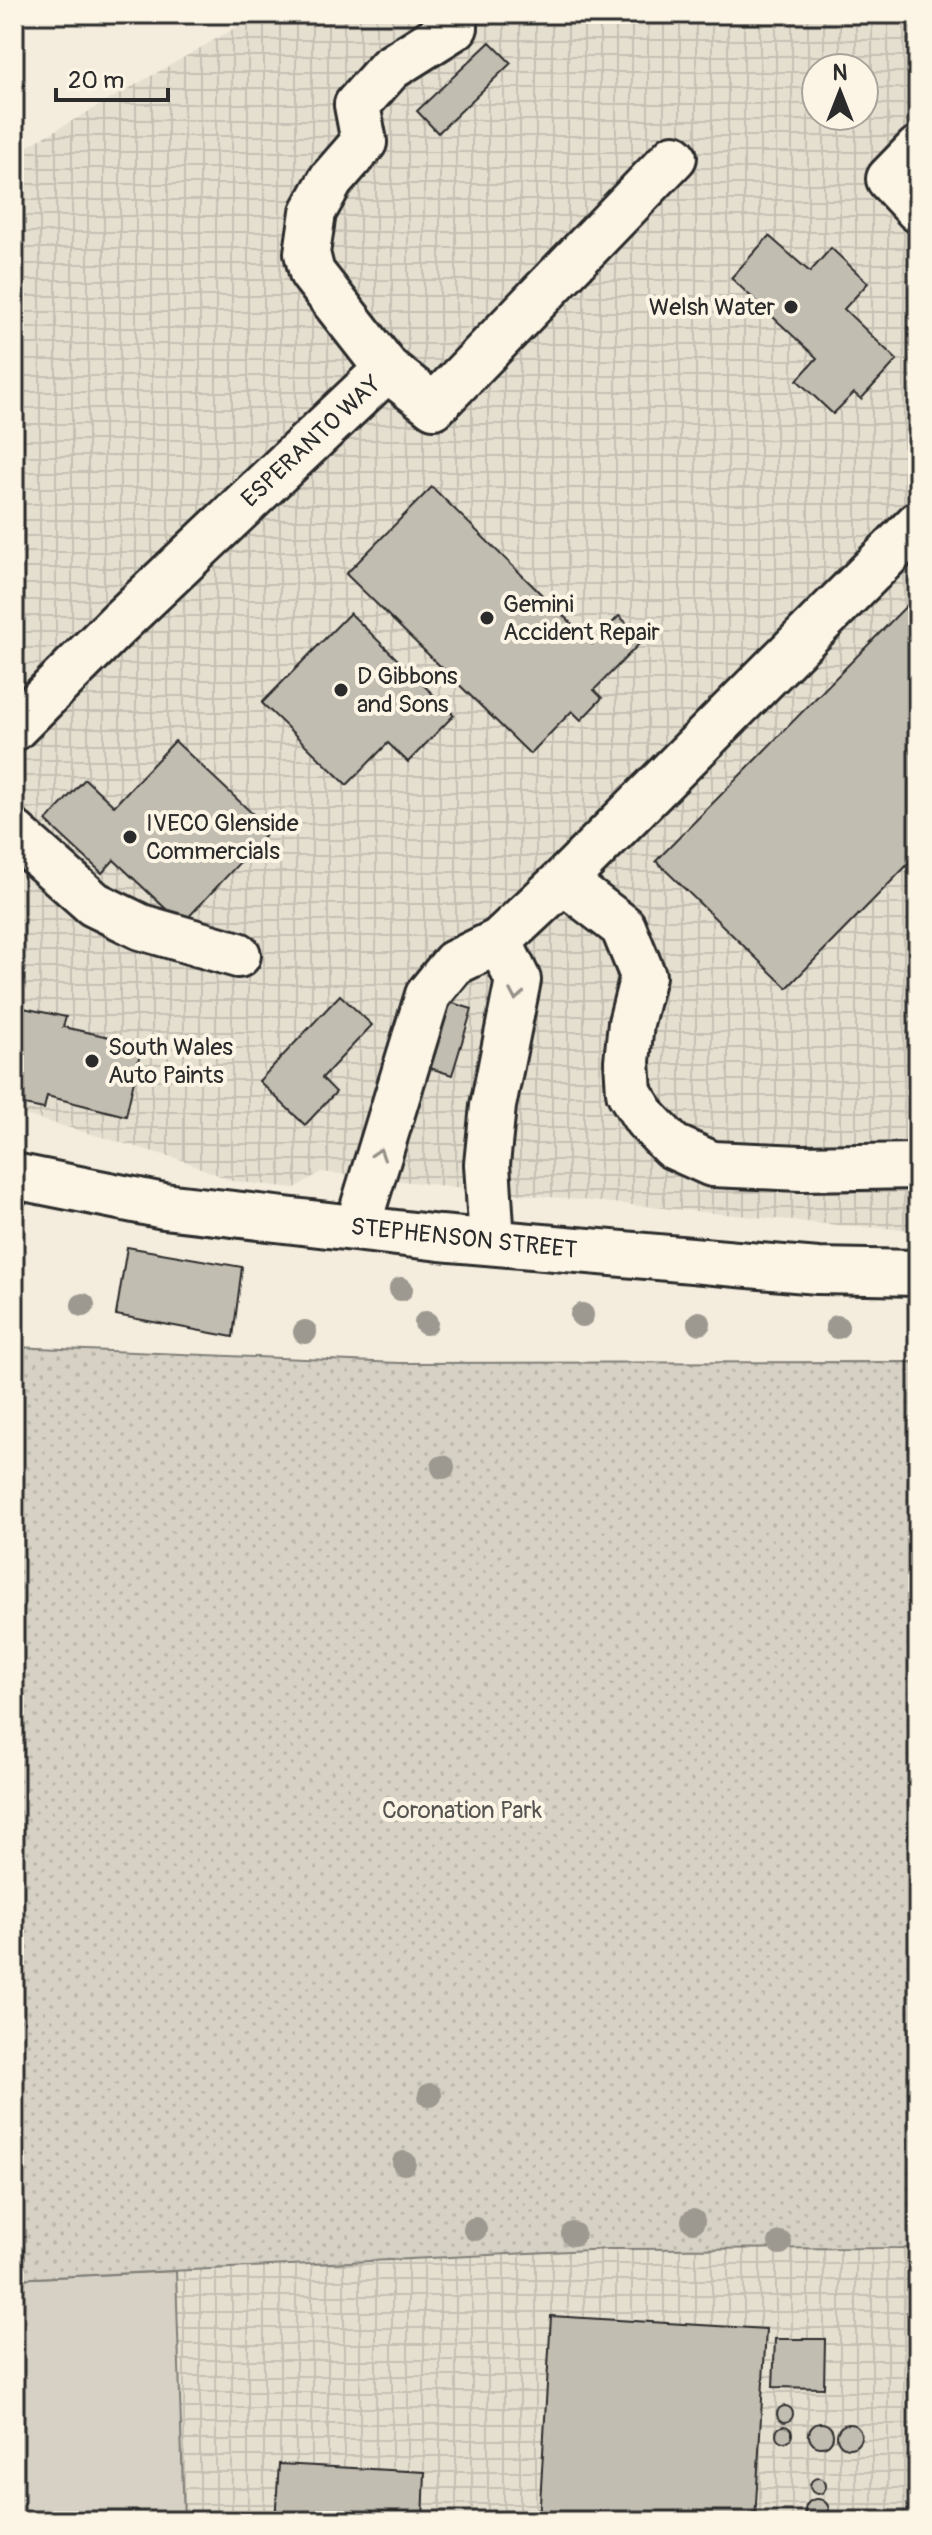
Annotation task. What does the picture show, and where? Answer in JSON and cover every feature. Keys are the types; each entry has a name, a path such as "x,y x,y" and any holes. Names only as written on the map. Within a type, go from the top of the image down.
{"street":[{"path":"387,369 312,273 307,253 313,212 331,180 364,142 357,105 390,68 455,27"},
{"path":"918,149 889,179 918,210"},
{"name":"ESPERANTO WAY","path":"14,728 118,624 387,369 434,406 674,157"},
{"path":"357,1228 428,995 454,963 499,941 563,881 918,524"},
{"path":"14,833 94,904 141,927 238,955"},
{"path":"563,881 623,927 643,976 631,1023 627,1061 629,1092 646,1119 672,1146 712,1164 801,1168 918,1166"},
{"path":"492,1242 487,1164 493,1106 518,980 499,941"},
{"name":"STEPHENSON STREET","path":"14,1176 164,1206 357,1228 818,1271 918,1273"}],"shaded area":[{"path":"260,14 918,14 918,1230 848,1226 321,1172 295,1188 232,1181 182,1160 14,1112 14,154"},
{"path":"918,2248 918,2521 184,2521 176,2271 609,2249"}],"green space":[{"name":"Coronation Park","path":"14,1347 399,1363 918,1362 918,2248 609,2249 14,2279"},
{"path":"176,2271 184,2521 14,2521 14,2279"}],"building":[{"path":"490,42 511,63 438,133 417,111"},
{"path":"769,236 810,272 831,248 868,283 844,309 897,360 861,399 854,393 833,414 797,380 817,358 731,278"},
{"path":"432,487 592,644 619,616 644,639 594,690 602,698 581,720 572,711 530,754 346,574"},
{"path":"918,594 918,854 787,988 656,861"},
{"path":"350,613 454,715 408,762 388,743 347,785 262,703"},
{"path":"175,741 270,830 182,924 114,860 102,873 46,821 85,779 114,806"},
{"path":"340,995 372,1025 322,1078 336,1092 305,1125 259,1081"},
{"path":"449,1002 472,1009 452,1075 430,1068"},
{"path":"14,1006 66,1017 63,1027 142,1044 126,1116 47,1096 44,1109 14,1103"},
{"path":"127,1247 242,1267 233,1337 116,1315"},
{"path":"551,2316 766,2329 755,2521 539,2521"},
{"path":"775,2339 825,2339 824,2388 773,2387"},
{"path":"782,2406 788,2406 793,2414 791,2420 782,2422 777,2417 777,2411"},
{"path":"821,2423 830,2426 833,2435 830,2444 821,2447 812,2444 809,2435 812,2426"},
{"path":"849,2424 858,2427 861,2436 858,2445 849,2448 840,2445 837,2436 840,2427"},
{"path":"781,2426 787,2426 792,2434 790,2440 781,2442 776,2437 776,2431"},
{"path":"279,2464 425,2472 423,2521 275,2521"},
{"path":"815,2478 821,2478 826,2486 824,2492 815,2494 810,2489 810,2483"},
{"path":"817,2499 825,2503 829,2511 825,2519 817,2523 809,2519 805,2511 809,2503"}],"place":[{"name":"Welsh Water","path":"791,307"},
{"name":"Gemini Accident Repair","path":"487,618"},
{"name":"D Gibbons and Sons","path":"341,690"},
{"name":"IVECO Glenside Commercials","path":"130,837"},
{"name":"South Wales Auto Paints","path":"92,1061"}]}
